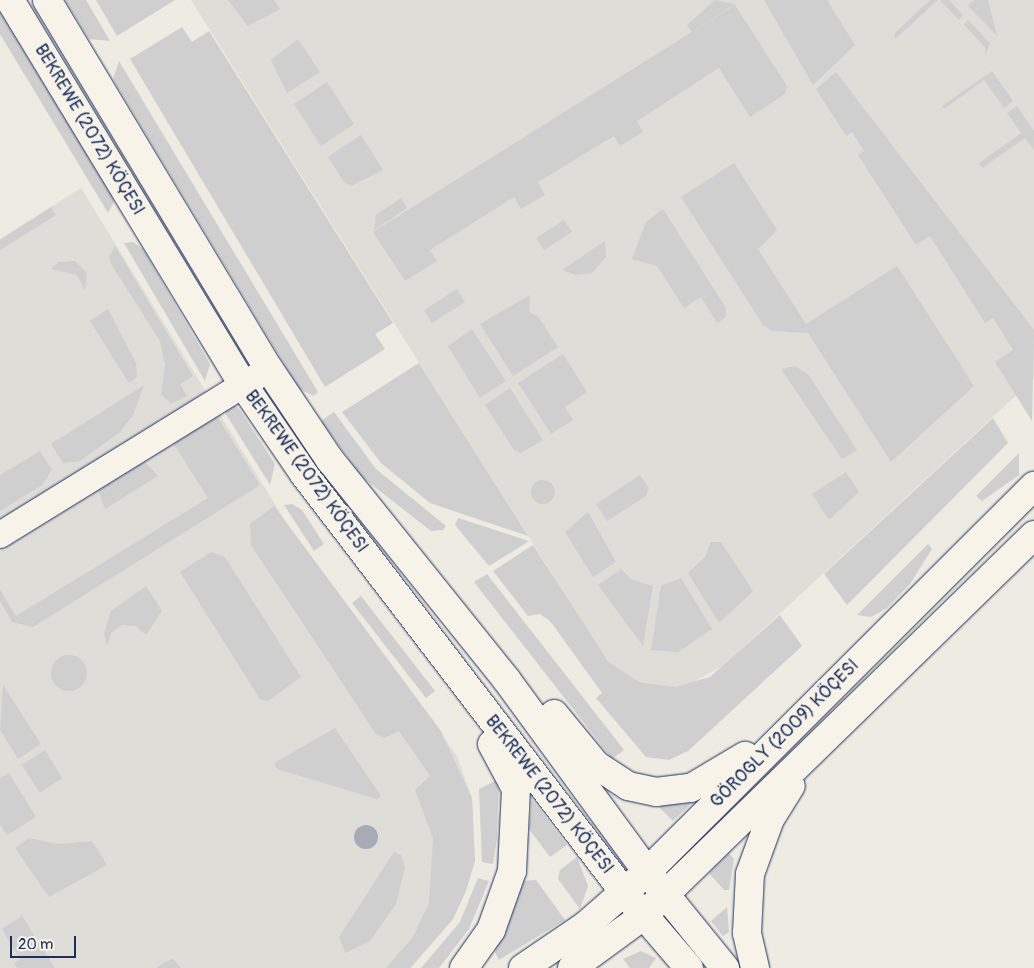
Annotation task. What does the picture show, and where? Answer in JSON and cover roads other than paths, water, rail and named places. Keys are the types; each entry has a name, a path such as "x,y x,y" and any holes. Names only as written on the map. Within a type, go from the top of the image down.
{"main road":[{"name":"BEKREWE (2072) KÖÇESI","path":"10,0 242,383 304,474 472,696 624,892 689,968"},
{"name":"BEKREWE (2072) KÖÇESI","path":"47,0 269,369 330,460 506,679 647,872 725,968"},
{"name":"GÖROGLY (2009) KÖÇESI","path":"523,968 563,943 647,872 797,719 1034,486"},
{"name":"GÖROGLY (2009) KÖÇESI","path":"572,968 643,916 820,741 1034,535"},
{"path":"506,679 551,710 605,774 628,786 656,792 690,788 714,778 797,719"},
{"path":"464,968 491,930 506,894 517,828 516,790 472,696"},
{"path":"755,968 747,933 750,874 770,819 820,741"}],"street":[{"path":"0,535 242,383 269,369"}]}
